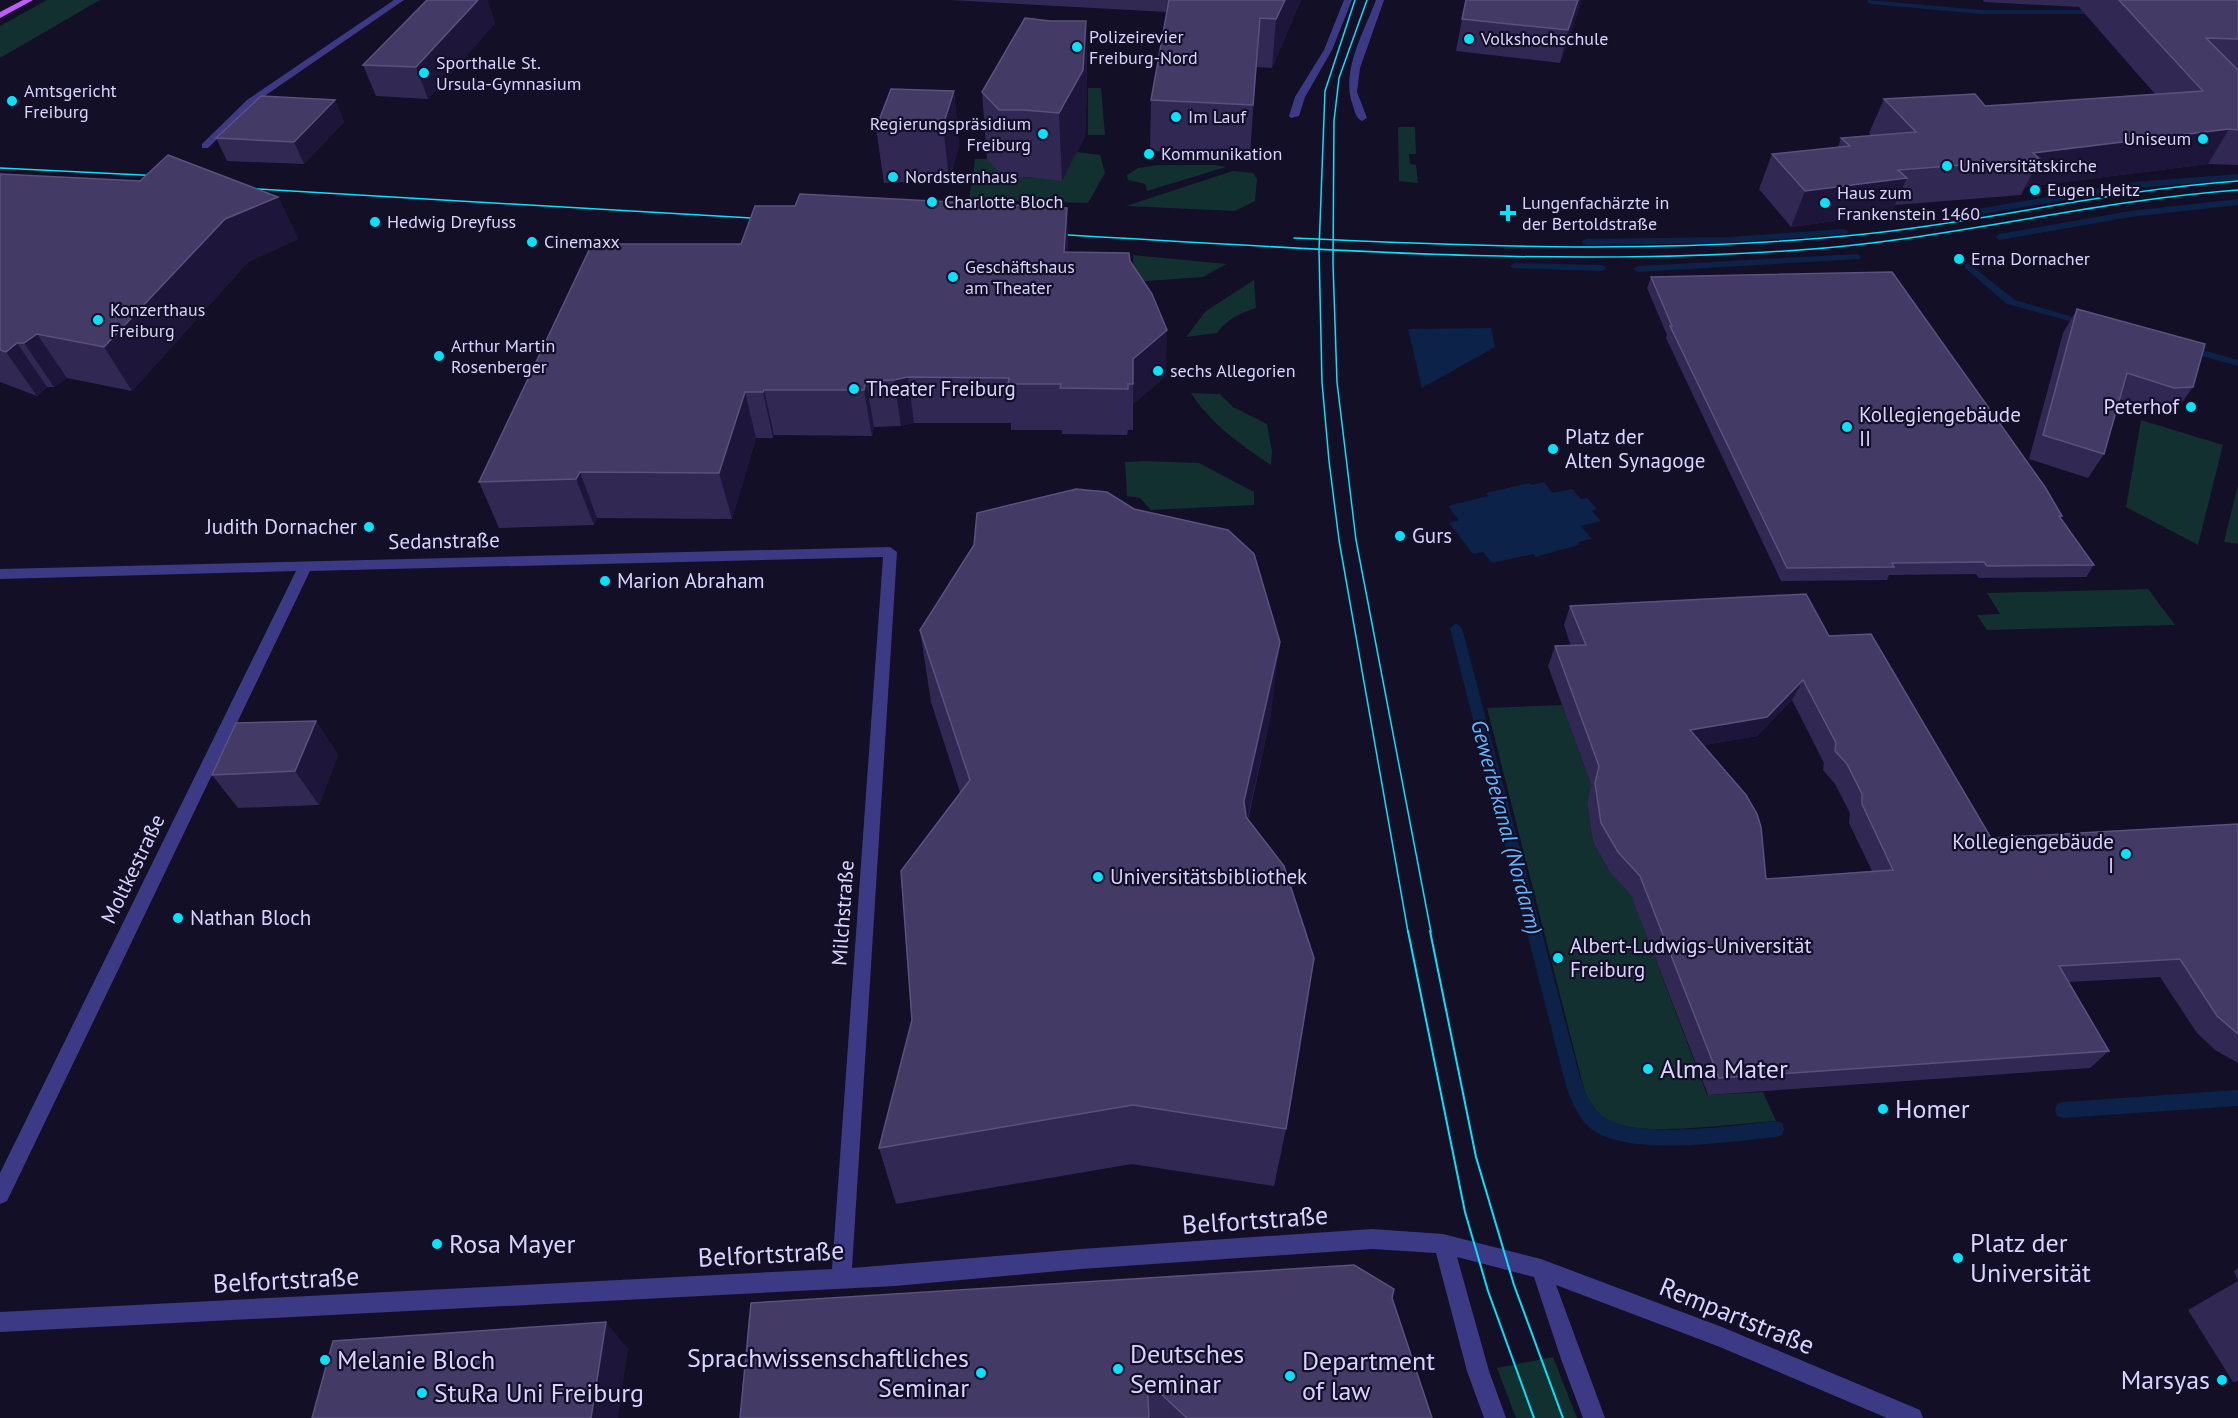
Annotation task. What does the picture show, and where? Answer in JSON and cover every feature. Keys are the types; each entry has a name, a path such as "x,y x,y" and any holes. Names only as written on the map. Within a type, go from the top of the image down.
{"main road":[{"path":"0,15 29,0"}],"street":[{"path":"205,146 250,102 400,0"},
{"path":"1294,116 1300,97 1328,50 1348,0"},
{"path":"1362,118 1352,92 1355,68 1380,0"},
{"name":"Sedanstraße","path":"0,574 890,552"},
{"name":"Milchstraße","path":"841,1278 890,552"},
{"name":"Moltkestraße","path":"0,1194 306,565"},
{"name":"Belfortstraße","path":"0,1322 896,1276 1081,1258 1372,1239 1443,1244 1541,1269"},
{"path":"1443,1244 1478,1371 1495,1418"},
{"path":"1541,1269 1571,1359 1594,1418"},
{"name":"Rempartstraße","path":"1541,1269 1722,1337 1912,1418"}],"green space":[{"path":"47,0 100,0 0,58 0,26"},
{"path":"1088,88 1101,88 1105,135 1088,135"},
{"path":"1398,127 1415,127 1416,154 1409,154 1410,164 1416,165 1418,183 1399,181"},
{"path":"1077,152 1100,155 1105,173 1088,203 969,200 975,159 1000,159 1017,177 1063,178"},
{"path":"1158,165 1226,167 1147,191 1145,184 1128,180 1127,175 1138,168"},
{"path":"1233,171 1253,173 1257,179 1255,201 1235,211 1126,206"},
{"path":"1133,255 1226,264 1203,277 1134,282"},
{"path":"1254,280 1256,308 1234,317 1217,333 1186,337 1206,311"},
{"path":"1191,393 1220,394 1233,407 1267,424 1272,451 1271,465 1217,424"},
{"path":"2141,420 2223,445 2198,545 2126,507"},
{"path":"1125,462 1199,463 1254,492 1254,505 1151,510 1140,498 1127,496"},
{"path":"2238,485 2238,544 2224,542"},
{"path":"2148,589 2175,625 1987,630 1977,615 2000,614 1987,593"},
{"path":"1562,705 1591,785 1587,803 1593,842 1609,871 1636,897 1646,934 1707,1095 1763,1092 1776,1121 1663,1129 1621,1126 1608,1121 1601,1115 1585,1093 1487,708"},
{"path":"1553,1357 1577,1418 1516,1418 1497,1368"}],"water":[{"path":"1491,328 1495,347 1422,388 1408,329"},
{"path":"1544,482 1553,493 1572,489 1581,499 1587,498 1597,509 1592,511 1601,521 1581,526 1592,539 1578,542 1579,545 1535,557 1533,554 1492,563 1483,552 1473,554 1449,523 1459,520 1448,506 1488,496 1486,493 1529,483 1532,485"}],"building":[{"path":"427,0 478,0 416,67 363,65"},
{"path":"1169,0 1285,0 1276,19 1260,18 1253,105 1151,100"},
{"path":"1466,0 1578,0 1568,30 1462,19"},
{"path":"2119,0 2238,1 2238,39 2206,38 2238,70 2238,130 2229,129 2033,153 2040,159 1898,170 1907,178 1805,191 1772,154 1850,146 1841,138 1916,132 1884,99 1975,94 1985,106 2203,91"},
{"path":"1025,18 1086,21 1083,70 1059,113 999,110 982,92"},
{"path":"891,89 954,91 943,125 876,128"},
{"path":"261,96 335,100 294,142 216,138"},
{"path":"168,155 278,197 225,219 104,347 37,334 24,343 17,343 6,352 0,350 0,174 140,181"},
{"path":"800,194 1067,208 1064,252 1129,253 1130,261 1152,294 1167,330 1133,359 1133,384 1128,384 1128,389 1060,388 1061,384 1008,384 1009,378 908,377 866,381 864,390 745,392 719,473 580,472 576,479 479,482 592,244 741,244 755,206 795,206"},
{"name":"Kollegiengebäude II","path":"1892,272 2045,487 2062,516 2059,516 2094,565 1987,566 1984,562 1892,563 1894,567 1787,568 1670,326 1672,326 1651,277"},
{"path":"2077,309 2205,344 2193,387 2174,388 2127,373 2104,454 2043,435"},
{"name":"Universitätsbibliothek","path":"1076,489 1107,492 1134,509 1228,530 1254,554 1280,642 1244,801 1246,817 1284,866 1314,958 1286,1129 1133,1105 879,1148 912,1020 901,871 970,780 920,630 974,545 977,513"},
{"name":"Kollegiengebäude I","path":"1806,594 1829,636 1871,634 1991,838 2238,824 2238,1034 2217,1016 2180,959 2059,966 2109,1051 1719,1078 1640,876 1618,852 1601,823 1595,783 1599,766 1555,646 1586,645 1570,606","holes":["1803,680 1836,743 1835,751 1847,764 1862,794 1862,804 1893,870 1766,879 1761,827 1757,814 1746,795 1690,730 1767,717"]},
{"path":"316,721 295,771 212,775 236,723"},
{"path":"1354,1265 1394,1289 1392,1298 1432,1418 1187,1418 1147,1381 1149,1418 740,1418 751,1303"},
{"path":"606,1322 591,1418 312,1418 333,1341"}],"waterway":[{"path":"1871,2 1981,12 2100,12"},
{"path":"1955,216 2134,185 2238,177"},
{"path":"2000,237 2130,214 2238,202"},
{"path":"1586,242 1728,240 1844,232"},
{"path":"1638,269 1857,257"},
{"path":"1515,266 1602,268"},
{"path":"1968,266 2011,302 2088,323"},
{"path":"2185,348 2238,363"},
{"name":"Gewerbekanal (Nordarm)","path":"1456,628 1564,1047 1576,1090 1586,1110 1600,1125 1615,1132 1635,1136 1685,1137 1776,1129"},
{"name":"Gewerbekanal (Nordarm)","path":"2063,1110 2238,1098"}],"tram line":[{"path":"1319,239 1325,91 1355,0"},
{"path":"1333,240 1334,121 1339,78 1367,0"},
{"path":"0,168 162,176"},
{"path":"1333,240 1580,247 1794,240 1958,222 2144,191 2238,181"},
{"path":"240,188 767,219"},
{"path":"1333,250 1518,257 1612,257 1799,250 1909,238 2128,203 2238,190"},
{"path":"1051,234 1319,249"},
{"path":"1294,238 1319,239"},
{"path":"1319,239 1319,249"},
{"path":"1319,239 1333,240"},
{"path":"1333,240 1333,250"},
{"path":"1319,249 1333,250"},
{"path":"1319,249 1322,382 1339,540 1408,932"},
{"path":"1333,250 1337,382 1356,540 1431,932"},
{"path":"1408,931 1465,1212 1488,1291 1534,1418"},
{"path":"1430,931 1476,1157 1514,1285 1563,1418"}],"place":[{"name":"Volkshochschule","path":"1469,39"},
{"name":"Polizeirevier Freiburg-Nord","path":"1077,47"},
{"name":"Sporthalle St. Ursula-Gymnasium","path":"424,73"},
{"name":"Amtsgericht Freiburg","path":"12,101"},
{"name":"Im Lauf","path":"1176,117"},
{"name":"Regierungspräsidium Freiburg","path":"1043,134"},
{"name":"Uniseum","path":"2203,139"},
{"name":"Kommunikation","path":"1149,154"},
{"name":"Universitätskirche","path":"1947,166"},
{"name":"Nordsternhaus","path":"893,177"},
{"name":"Eugen Heitz","path":"2035,190"},
{"name":"Charlotte Bloch","path":"932,202"},
{"name":"Haus zum Frankenstein 1460","path":"1825,203"},
{"name":"Lungenfachärzte in der Bertoldstraße","path":"1508,213"},
{"name":"Hedwig Dreyfuss","path":"375,222"},
{"name":"Cinemaxx","path":"532,242"},
{"name":"Erna Dornacher","path":"1959,259"},
{"name":"Geschäftshaus am Theater","path":"953,277"},
{"name":"Konzerthaus Freiburg","path":"98,320"},
{"name":"Arthur Martin Rosenberger","path":"439,356"},
{"name":"sechs Allegorien","path":"1158,371"},
{"name":"Theater Freiburg","path":"854,389"},
{"name":"Peterhof","path":"2191,407"},
{"name":"Kollegiengebäude II","path":"1847,427"},
{"name":"Platz der Alten Synagoge","path":"1553,449"},
{"name":"Judith Dornacher","path":"369,527"},
{"name":"Gurs","path":"1400,536"},
{"name":"Marion Abraham","path":"605,581"},
{"name":"Kollegiengebäude I","path":"2126,854"},
{"name":"Universitätsbibliothek","path":"1098,877"},
{"name":"Nathan Bloch","path":"178,918"},
{"name":"Albert-Ludwigs-Universität Freiburg","path":"1558,958"},
{"name":"Alma Mater","path":"1648,1069"},
{"name":"Homer","path":"1883,1109"},
{"name":"Rosa Mayer","path":"437,1244"},
{"name":"Platz der Universität","path":"1958,1258"},
{"name":"Melanie Bloch","path":"325,1360"},
{"name":"Deutsches Seminar","path":"1118,1369"},
{"name":"Sprachwissenschaftliches Seminar","path":"981,1373"},
{"name":"Department of law","path":"1290,1376"},
{"name":"Marsyas","path":"2222,1380"},
{"name":"StuRa Uni Freiburg","path":"422,1393"}]}
